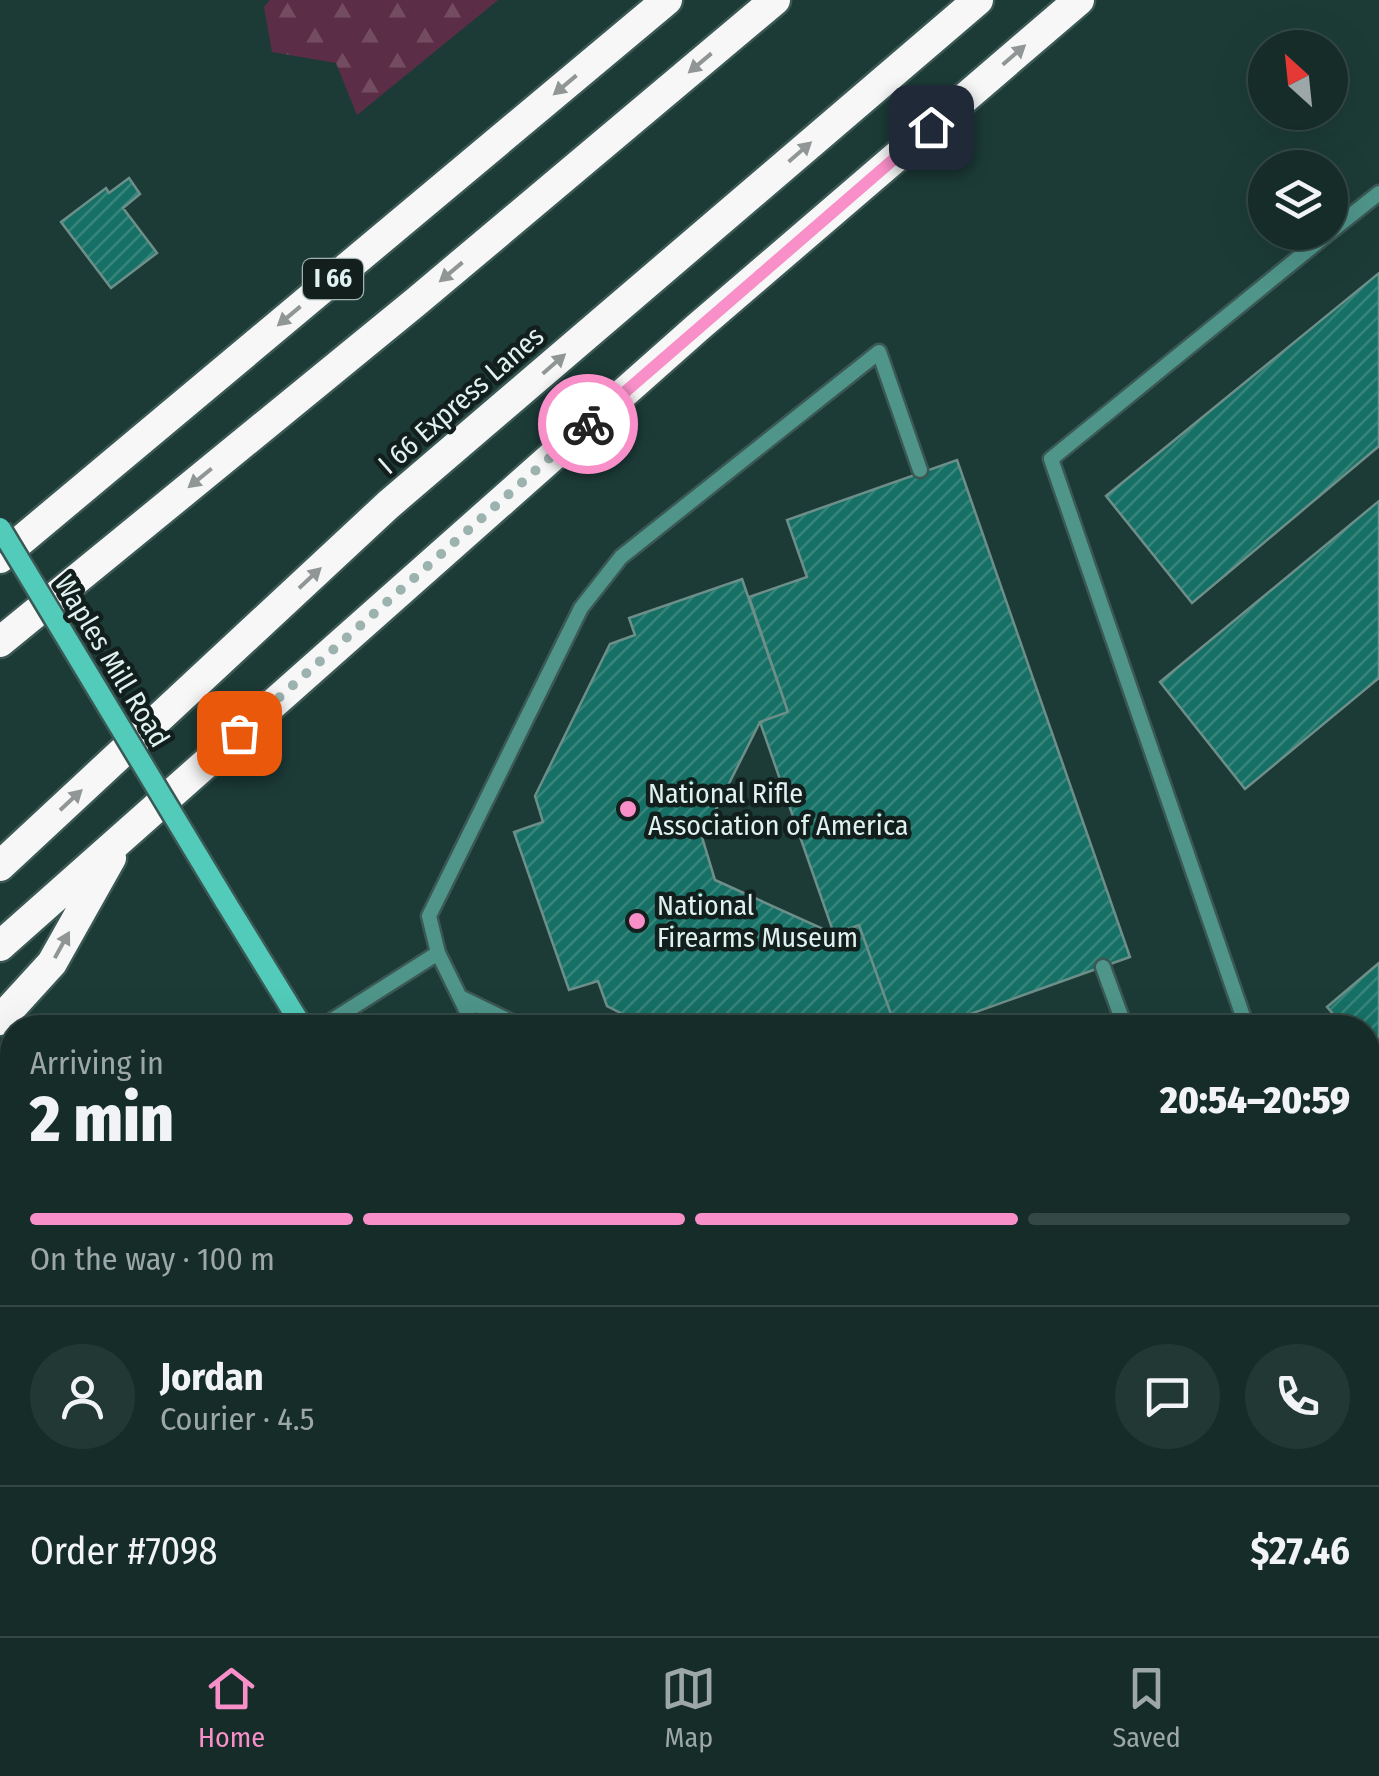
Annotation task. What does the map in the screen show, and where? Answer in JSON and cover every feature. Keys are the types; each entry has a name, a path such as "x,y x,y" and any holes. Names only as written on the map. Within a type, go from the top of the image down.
{"highway":[{"name":"I 66","path":"0,558 666,0"},
{"path":"0,642 775,0"},
{"name":"I 66 Express Lanes","path":"0,866 388,505 978,0"},
{"path":"0,946 697,328 1079,0"},
{"path":"4,1015 52,962 124,834"}],"main road":[{"name":"Waples Mill Road","path":"0,528 294,1015"}],"lane":[{"path":"1348,217 1379,192"},
{"path":"1243,1015 1051,459 1308,250"},
{"path":"468,1015 438,953 429,916 581,608 621,557 879,352 920,470"},
{"path":"340,1015 438,953"},
{"path":"1103,967 1121,1015"},
{"path":"460,998 496,1015"}],"green space":[{"path":"270,0 498,0 357,115 336,63 272,52 264,7"}],"building":[{"path":"129,178 140,194 123,208 157,253 111,288 61,222 106,188 109,193"},
{"path":"1379,273 1379,446 1192,603 1106,496"},
{"path":"957,460 1130,957 967,1015 891,1015 859,925 834,934 760,722 788,712 749,597 807,577 787,520"},
{"path":"1379,501 1379,678 1245,789 1160,682"},
{"name":"National Rifle Association of America","path":"742,579 788,712 760,722 702,837 715,880 834,934 859,925 891,1015 625,1015 607,1006 598,981 569,990 514,832 543,822 535,796 610,644 635,635 629,618"},
{"path":"1379,963 1379,1015 1334,1015 1327,1007"}],"way so far":[{"path":"239,733 588,424"}],"place":[{"name":"National Rifle Association of America","path":"628,809"},
{"name":"National Firearms Museum","path":"637,921"}],"route":[{"path":"588,424 931,127"}]}
